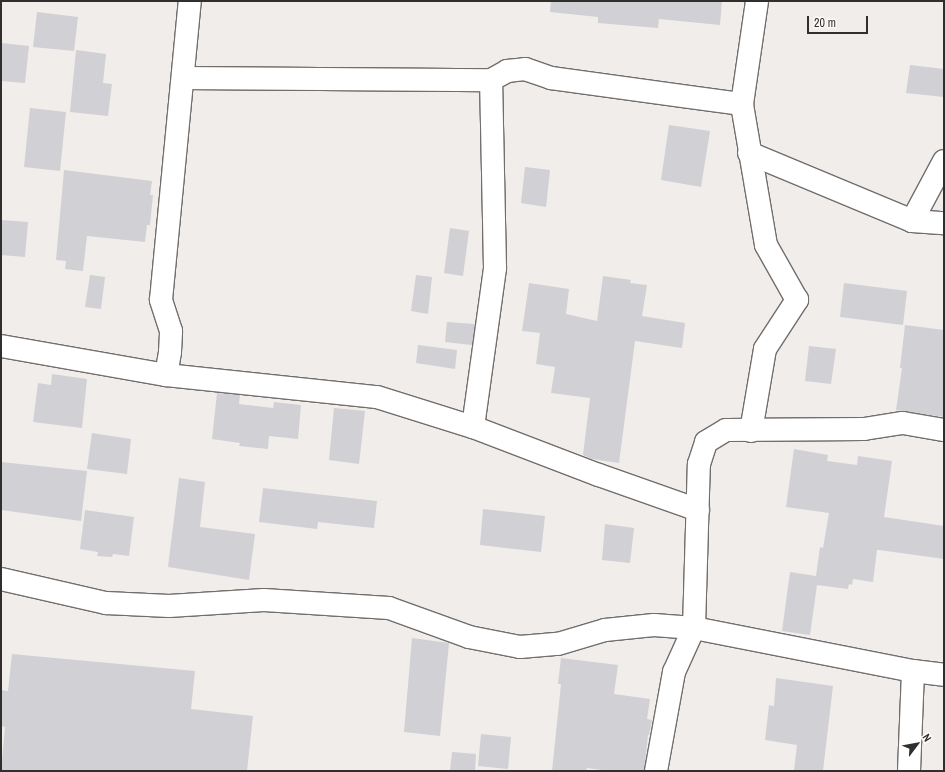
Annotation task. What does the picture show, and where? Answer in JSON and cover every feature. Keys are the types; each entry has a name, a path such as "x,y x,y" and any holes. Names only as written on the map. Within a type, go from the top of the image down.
{"street":[{"path":"166,375 171,331 161,300 190,1"},
{"path":"751,431 765,349 797,300 766,245 742,104 757,1"},
{"path":"183,78 491,80 507,71 525,69 551,78 742,104"},
{"path":"473,427 495,268 491,80"},
{"path":"750,153 912,221 944,223"},
{"path":"912,221 944,161"},
{"path":"1,346 166,375 377,397 473,427 599,475 698,510"},
{"path":"656,771 674,672 694,628 699,464 706,442 726,430 864,429 903,423 944,430"},
{"path":"1,579 106,604 168,606 264,600 389,608 469,637 520,647 558,644 605,630 654,625 694,628 913,671 944,675"},
{"path":"909,771 913,671"}],"building":[{"path":"551,1 722,1 720,25 659,19 658,28 598,23 598,17 550,12"},
{"path":"37,12 78,17 74,51 33,47"},
{"path":"1,43 29,46 25,83 1,81"},
{"path":"76,50 106,54 103,83 112,84 108,116 70,112"},
{"path":"910,65 944,69 944,97 906,93"},
{"path":"30,108 66,112 60,171 24,167"},
{"path":"669,125 710,131 701,187 661,180"},
{"path":"525,167 550,170 546,207 521,203"},
{"path":"64,170 152,181 150,195 153,195 150,225 147,225 145,242 87,236 83,271 65,269 66,261 56,260"},
{"path":"1,220 28,222 25,257 1,255"},
{"path":"450,228 469,231 463,276 444,273"},
{"path":"90,275 105,277 101,309 85,307"},
{"path":"416,275 432,277 428,314 411,311"},
{"path":"603,276 631,280 630,283 647,285 642,316 685,323 682,348 635,341 619,463 592,459 583,455 590,398 551,393 555,367 536,364 540,333 522,331 529,283 569,289 566,314 597,321"},
{"path":"844,283 907,291 903,325 840,317"},
{"path":"447,322 475,324 472,345 445,342"},
{"path":"905,325 944,330 944,417 896,410 902,368 900,368"},
{"path":"418,345 457,350 455,369 416,363"},
{"path":"809,346 836,349 831,384 805,381"},
{"path":"52,374 87,379 82,428 33,422 38,383 51,385"},
{"path":"217,393 240,395 239,404 273,408 274,402 301,405 298,439 269,436 268,449 239,446 240,443 212,439"},
{"path":"334,408 365,411 359,464 329,460"},
{"path":"92,433 131,439 127,474 87,469"},
{"path":"794,449 828,455 827,461 857,465 858,456 892,461 884,517 944,526 944,559 877,550 873,582 853,579 852,585 849,584 848,589 817,585 810,635 782,631 790,572 816,576 820,547 823,548 829,513 786,507"},
{"path":"1,462 87,471 81,521 1,510"},
{"path":"179,478 205,482 200,527 255,534 249,580 168,567"},
{"path":"263,488 377,501 374,528 318,522 317,529 259,522"},
{"path":"483,509 545,516 541,552 480,545"},
{"path":"85,510 134,517 129,556 113,554 112,557 97,556 98,552 80,549"},
{"path":"605,524 634,528 630,563 602,560"},
{"path":"412,638 449,643 440,736 404,732"},
{"path":"12,654 195,671 191,709 253,716 247,771 1,771 5,727 1,726 1,690 8,691"},
{"path":"561,658 618,665 614,694 650,699 647,719 652,720 648,735 644,771 610,771 587,768 586,771 552,771 561,684 558,684"},
{"path":"776,678 833,686 823,771 794,771 797,745 765,740 769,705 774,706"},
{"path":"481,734 511,737 508,769 478,766"},
{"path":"452,752 476,754 475,771 450,771"}]}
